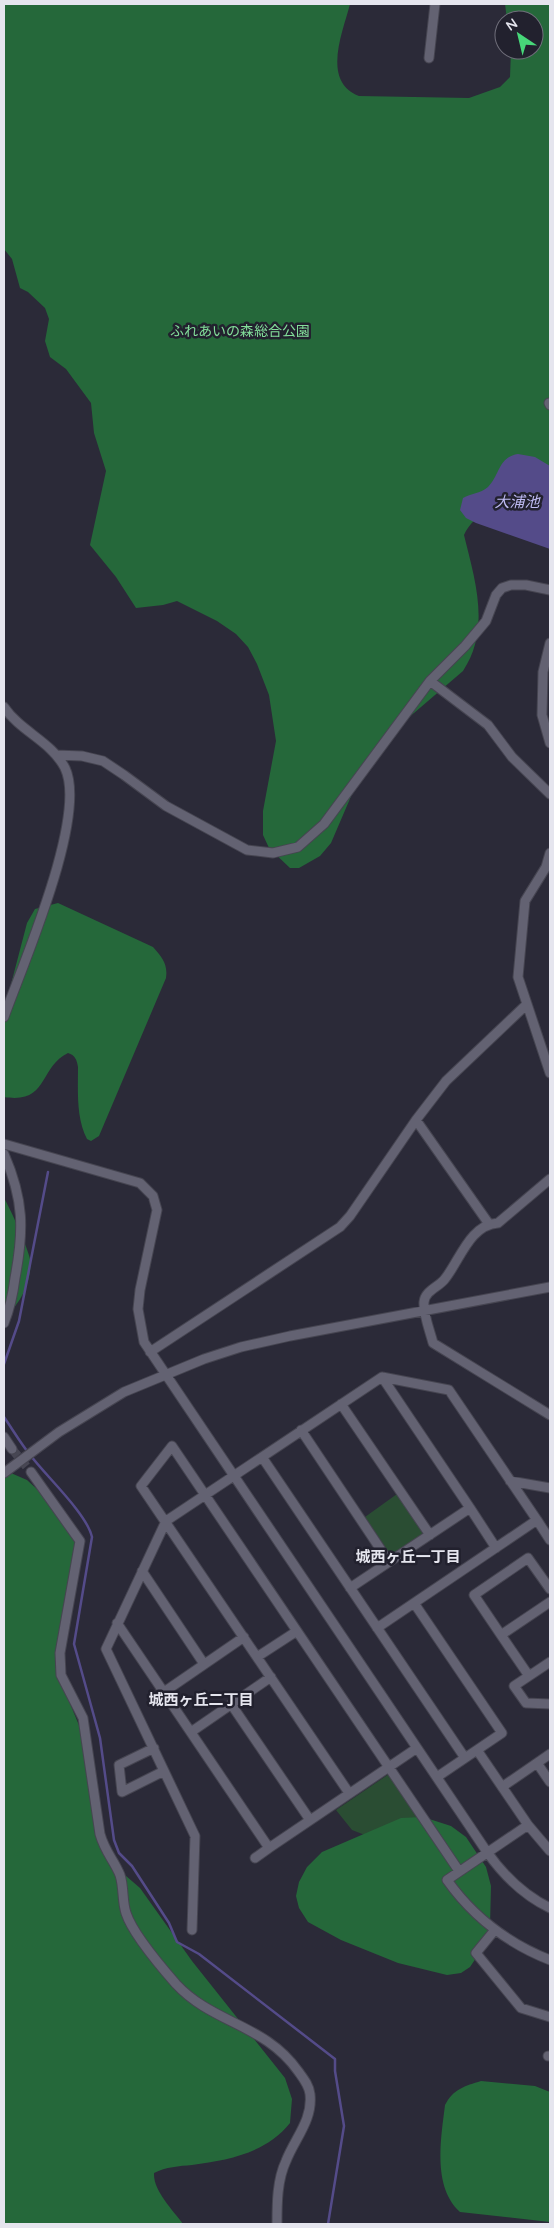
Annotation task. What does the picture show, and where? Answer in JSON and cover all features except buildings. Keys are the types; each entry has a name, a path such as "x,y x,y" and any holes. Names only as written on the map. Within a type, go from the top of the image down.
{"street":[{"path":"429,58 435,4"},
{"path":"56,754 82,756 103,761 166,806 247,850 267,853 289,850 305,843 324,824 430,681 465,646 486,621 496,595 502,588 511,584 550,590"},
{"path":"550,644 543,672 542,715 550,744"},
{"path":"430,681 488,725 512,757 550,794"},
{"path":"4,707 13,720 56,754 65,770 70,786 62,851 34,941 4,1017"},
{"path":"550,853 546,867 525,901 518,977 550,1073"},
{"path":"150,1352 340,1227 350,1216 416,1120 446,1081 526,1005"},
{"path":"416,1120 490,1224"},
{"path":"4,1144 140,1183 153,1196 157,1210 140,1290 138,1309 144,1342 487,1852 498,1867 520,1890 550,1908"},
{"path":"4,1154 18,1201 22,1222 21,1245 10,1309 4,1322"},
{"path":"550,1179 498,1223 490,1224 475,1234 446,1278 426,1294 424,1303 433,1343 550,1415"},
{"path":"4,1473 59,1432 124,1392 164,1374 241,1347 550,1287"},
{"path":"382,1376 496,1548"},
{"path":"192,1930 195,1836 106,1650 166,1521 382,1376 449,1390 550,1540"},
{"path":"341,1404 430,1535"},
{"path":"302,1430 389,1562"},
{"path":"4,1437 12,1448"},
{"path":"350,1793 141,1486 172,1446 459,1871"},
{"path":"262,1457 464,1758"},
{"path":"30,1472 80,1542 60,1653 61,1675 82,1718 100,1834 105,1851 120,1877 126,1913 159,1963 189,1997 222,2018 261,2036 275,2045 288,2057 310,2092 310,2111 285,2162 277,2198 277,2224"},
{"path":"510,1481 550,1488"},
{"path":"350,1588 470,1508"},
{"path":"377,1628 537,1520"},
{"path":"529,1676 474,1595 528,1558 550,1589"},
{"path":"142,1571 204,1664"},
{"path":"501,1635 550,1602"},
{"path":"414,1603 502,1733 437,1777"},
{"path":"117,1623 269,1848"},
{"path":"257,1657 297,1631"},
{"path":"164,1692 244,1637"},
{"path":"550,1662 514,1686 526,1703 550,1704"},
{"path":"191,1732 271,1677"},
{"path":"231,1704 310,1820"},
{"path":"154,1748 119,1765 122,1792 164,1771"},
{"path":"255,1858 417,1748"},
{"path":"477,1750 541,1843 550,1851"},
{"path":"502,1787 550,1754"},
{"path":"537,1763 550,1782"},
{"path":"528,1825 447,1880 477,1917 494,1931 525,1950 550,1960"},
{"path":"494,1931 476,1952 521,2008 550,2017"}],"green space":[{"name":"ふれあいの森総合公園","path":"4,4 350,4 338,55 338,68 341,79 347,89 359,96 469,98 500,87 510,77 511,60 544,60 544,10 506,10 505,4 550,4 550,481 501,502 489,509 470,525 464,535 476,587 479,621 472,655 463,671 407,719 364,766 331,843 320,856 299,868 290,868 269,848 263,835 263,811 276,741 269,695 257,664 248,647 236,634 217,621 177,601 163,605 136,608 116,577 90,545 106,471 94,433 91,403 66,369 50,357 45,341 49,319 45,308 28,292 20,288 12,259 4,249"},
{"path":"58,903 153,947 162,958 166,969 166,978 99,1136 91,1141 87,1139 81,1122 78,1104 78,1067 72,1055 68,1053 58,1059 42,1083 29,1095 18,1098 4,1097 4,1011 27,923 35,909"},
{"path":"4,1198 26,1246 30,1267 27,1283 20,1299 4,1317"},
{"path":"4,1470 27,1480 40,1492 78,1543 67,1609 62,1684 85,1740 98,1836 111,1863 140,1888 192,1961 285,2078 292,2099 290,2123 270,2142 233,2157 163,2169 154,2173 160,2193 183,2224 4,2224"},
{"path":"397,1494 423,1532 422,1535 393,1555 390,1554 365,1517"},
{"path":"389,1774 433,1843 393,1846 352,1830 336,1810"},
{"path":"423,1817 451,1826 466,1837 486,1867 491,1886 490,1926 476,1958 470,1967 461,1973 447,1975 398,1963 341,1940 308,1922 299,1908 296,1896 299,1882 307,1867 322,1852 401,1818"},
{"path":"481,2081 535,2086 550,2092 550,2222 460,2212 451,2202 445,2189 441,2162 445,2105 456,2092"}],"water":[{"name":"大浦池","path":"518,454 535,457 550,466 550,549 476,523 466,518 460,510 463,498 488,487 503,463 511,456"}],"waterway":[{"path":"4,1364 19,1321 48,1172"},
{"path":"4,1417 27,1451 82,1517 92,1537 74,1644 100,1738 114,1840 119,1853 132,1866 169,1923 177,1942 199,1954 335,2059 335,2071 344,2126 328,2224"}],"tunnel":[{"path":"12,1449 31,1472"}],"district":[{"name":"城西ヶ丘一丁目","path":"408,1557"},
{"name":"城西ヶ丘二丁目","path":"201,1700"}]}
